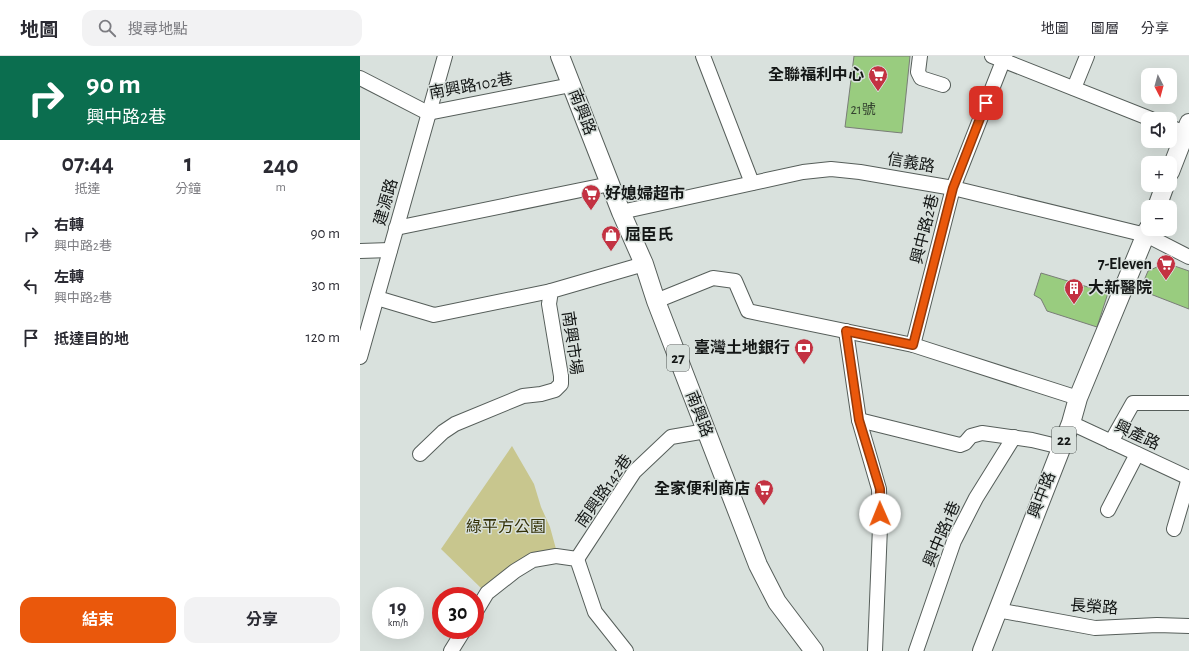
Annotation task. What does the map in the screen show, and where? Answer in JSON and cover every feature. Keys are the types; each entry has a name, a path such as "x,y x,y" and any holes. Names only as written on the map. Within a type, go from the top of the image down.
{"main road":[{"name":"南興路","path":"560,56 621,212 644,264 656,302 758,565 777,602 814,651"},
{"path":"1174,156 1181,128"},
{"name":"興中路","path":"982,651 1071,423 1078,398 1145,236"}],"street":[{"name":"建源路","path":"360,357 366,315 376,298 445,56"},
{"path":"703,56 752,183"},
{"path":"920,56 918,72 921,78 943,85"},
{"path":"1074,88 1087,56"},
{"path":"1000,58 1141,115"},
{"name":"興中路2巷","path":"913,345 953,188 1000,58"},
{"name":"南興路102巷","path":"360,78 428,113 571,85"},
{"name":"信義路","path":"621,212 803,172 831,169 860,172 953,188 1141,231"},
{"path":"396,228 610,184"},
{"name":"信義路","path":"1154,236 1189,257"},
{"path":"360,251 390,250"},
{"name":"南興市場","path":"420,454 443,432 455,424 523,396 541,394 555,390 561,384 549,304 551,291 644,264"},
{"path":"656,302 713,278 735,281 748,311 913,345 1078,398"},
{"path":"376,298 434,315 551,291"},
{"path":"846,331 859,420 880,489 875,651"},
{"path":"1111,442 1132,403 1189,403"},
{"path":"859,420 960,445 965,443 971,436 982,433 1014,437 1061,446"},
{"name":"興產路","path":"1071,423 1189,478"},
{"name":"南興路142巷","path":"577,559 634,472 671,437 706,431"},
{"name":"興中路1巷","path":"916,651 954,541 976,498 1014,437"},
{"path":"1108,510 1137,454"},
{"path":"1174,530 1189,478"},
{"path":"484,598 487,593 515,571 533,560 556,556 577,559 595,612 626,651"},
{"name":"長榮路","path":"997,610 1095,628 1158,625 1189,626"},
{"path":"452,651 459,639"}],"green space":[{"name":"綠平方公園","path":"512,446 534,484 541,507 550,527 556,549 534,556 484,589 484,587 480,587 441,549"}],"building":[{"name":"全聯福利中心","path":"854,56 910,56 902,133 845,127"},
{"name":"7-Eleven","path":"1166,263 1189,271 1189,309 1140,290 1148,271"},
{"name":"大新醫院","path":"1041,273 1108,293 1097,327 1047,311 1041,299 1034,295"}],"place":[{"name":"全聯福利中心","path":"878,92"},
{"name":"好媳婦超市","path":"591,211"},
{"name":"屈臣氏","path":"611,252"},
{"name":"7-Eleven","path":"1166,281"},
{"name":"大新醫院","path":"1074,305"},
{"name":"臺灣土地銀行","path":"804,365"},
{"name":"全家便利商店","path":"764,506"}],"route":[{"path":"880,514 880,489 859,420 846,331 913,345 953,188 986,103"}]}
